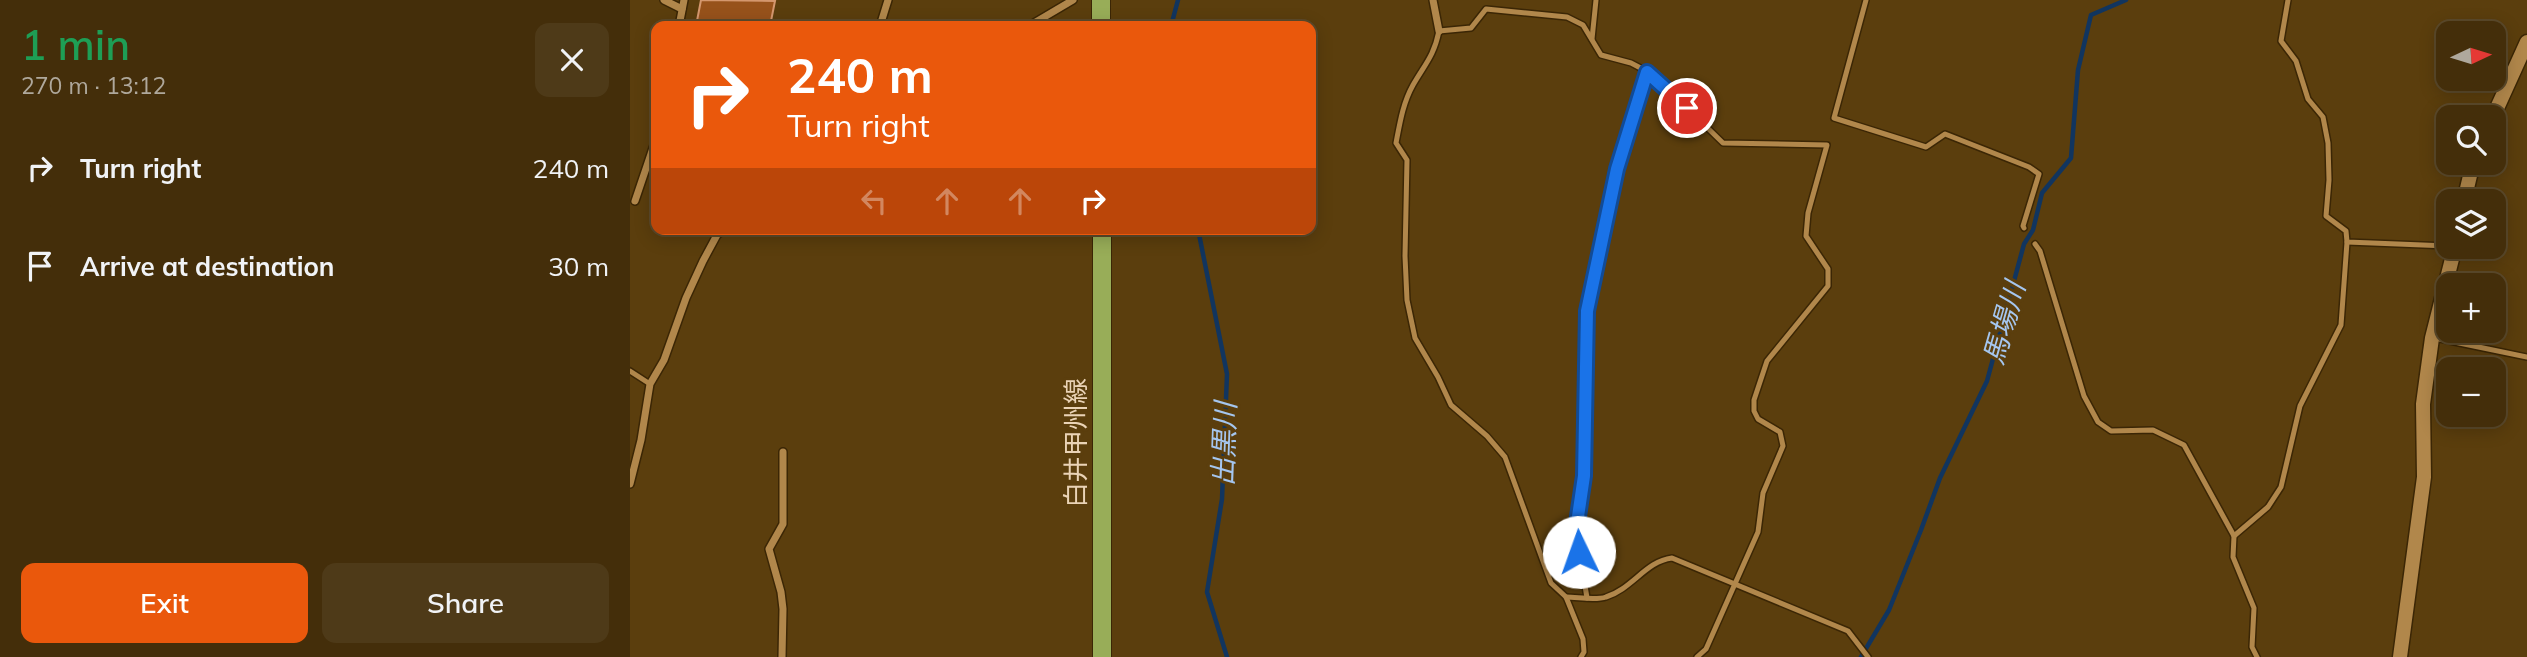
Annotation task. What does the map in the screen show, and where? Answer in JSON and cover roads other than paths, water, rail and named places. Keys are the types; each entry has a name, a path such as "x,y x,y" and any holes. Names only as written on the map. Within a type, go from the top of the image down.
{"main road":[{"path":"1101,0 1101,21"},
{"name":"白井甲州線","path":"1102,235 1102,657"}],"street":[{"path":"664,0 682,9"},
{"path":"680,21 684,0"},
{"path":"882,21 888,0"},
{"path":"1037,21 1073,0"},
{"path":"1433,0 1439,31"},
{"path":"2498,105 2527,42"},
{"path":"635,201 651,154"},
{"path":"630,484 641,440 650,384 663,360 686,298 717,235"},
{"path":"2400,657 2424,477 2423,404 2432,338 2452,259"},
{"path":"782,657 781,592 769,549 783,524 783,452"}],"lane":[{"path":"1592,39 1596,0"},
{"path":"1866,0 1834,118 1926,147 1945,134 2029,167 2039,174 2022,226 2024,228"},
{"path":"2234,536 2268,507 2281,487 2300,406 2341,325 2346,231 2326,216 2328,143 2323,117 2308,99 2296,61 2281,41 2288,0"},
{"path":"1581,657 1584,652 1583,639 1566,597 1551,583 1505,457 1488,436 1451,405 1415,338 1407,300 1407,160 1396,143 1402,110 1413,85 1436,50 1439,31 1471,28 1486,9 1567,17 1583,25 1601,55 1631,63 1647,72 1723,143 1827,145 1808,213 1806,236 1828,269 1828,286 1767,360 1754,400 1754,411 1758,419 1780,432 1783,446 1763,494 1758,532 1706,649 1697,657"},
{"path":"1587,598 1576,530 1584,476 1587,311 1617,169 1647,72"},
{"path":"2347,242 2436,246"},
{"path":"2035,244 2040,251 2084,396 2098,422 2111,431 2153,430 2184,445 2234,536 2233,556 2254,608 2252,647 2257,657"},
{"path":"2432,338 2527,356"},
{"path":"630,371 650,384"},
{"path":"1566,597 1604,598 1631,585 1658,559 1672,558 1848,631 1868,657"}],"waterway":[{"name":"出黒川","path":"1172,21 1178,0"},
{"name":"馬場川","path":"1861,657 1889,610 1940,478 1987,381 2024,244 2033,230 2042,193 2071,158 2078,70 2091,15 2126,0"},
{"name":"出黒川","path":"1199,235 1227,374 1222,499 1207,592 1227,657"}]}
